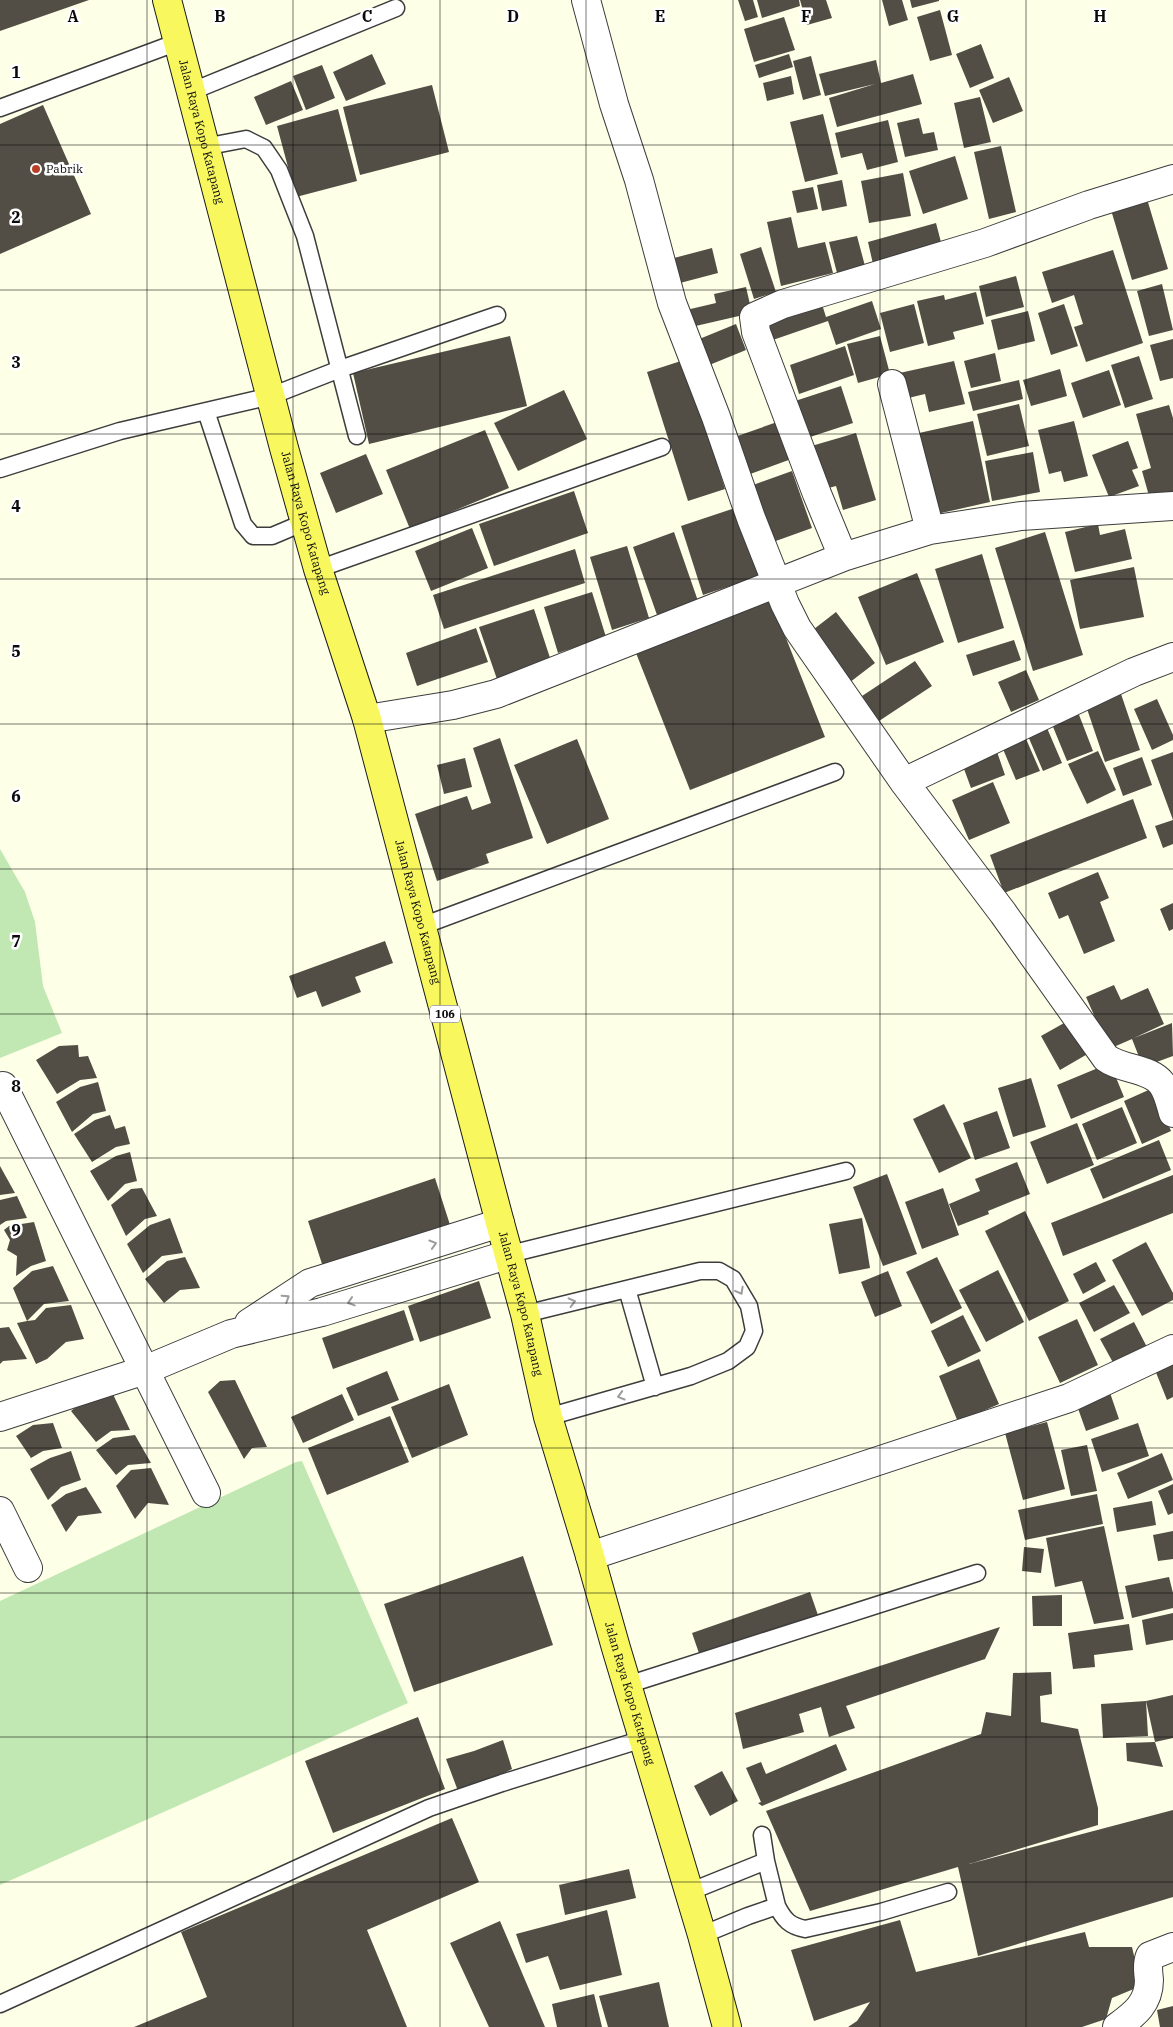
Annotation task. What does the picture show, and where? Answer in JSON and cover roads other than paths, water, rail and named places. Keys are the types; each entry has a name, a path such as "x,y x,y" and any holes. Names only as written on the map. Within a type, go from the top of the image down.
{"main road":[{"name":"Jalan Raya Kopo Katapang","path":"172,2 178,42 204,147 318,569 367,719 500,1223 510,1254 548,1417 626,1685 702,1935 727,2027"}],"street":[{"path":"586,0 614,104 639,180 672,303 716,418 751,518 785,604 797,628 904,782 1003,913 1106,1058 1117,1065 1155,1076 1163,1084 1173,1113"},
{"path":"843,557 817,494 756,332 754,317 783,304 984,243 1089,205 1173,179"},
{"path":"892,384 930,530"},
{"path":"367,719 453,705 496,694 843,557 930,530 1021,516 1173,506"},
{"path":"904,782 1134,672 1173,657"},
{"path":"3,1086 206,1494"},
{"path":"231,1334 310,1283 500,1223"},
{"path":"0,1417 145,1370 231,1334 322,1312 510,1254"},
{"path":"590,1556 1069,1398 1173,1349"},
{"path":"0,1511 28,1568"},
{"path":"1117,2027 1135,2014 1145,2002 1149,1990 1150,1956 1173,1947"}],"lane":[{"path":"190,92 396,8"},
{"path":"0,108 178,42"},
{"path":"204,147 246,139 264,148 279,170 304,236 358,436"},
{"path":"0,469 120,431 271,396 340,369 497,315"},
{"path":"206,410 243,524 253,536 272,536 305,522"},
{"path":"318,569 662,447"},
{"path":"422,926 835,772"},
{"path":"510,1254 846,1171"},
{"path":"525,1314 700,1271 720,1272 734,1279 749,1306 754,1331 747,1347 728,1361 691,1376 548,1417"},
{"path":"627,1289 655,1387"},
{"path":"626,1685 978,1573"},
{"path":"0,2004 429,1808 502,1783 643,1740"},
{"path":"762,1835 766,1861 778,1906 784,1919 795,1927 805,1930 881,1912 948,1892"},
{"path":"689,1892 766,1861"},
{"path":"702,1935 778,1906"}],"place":[{"name":"Pabrik","path":"36,169"}]}
